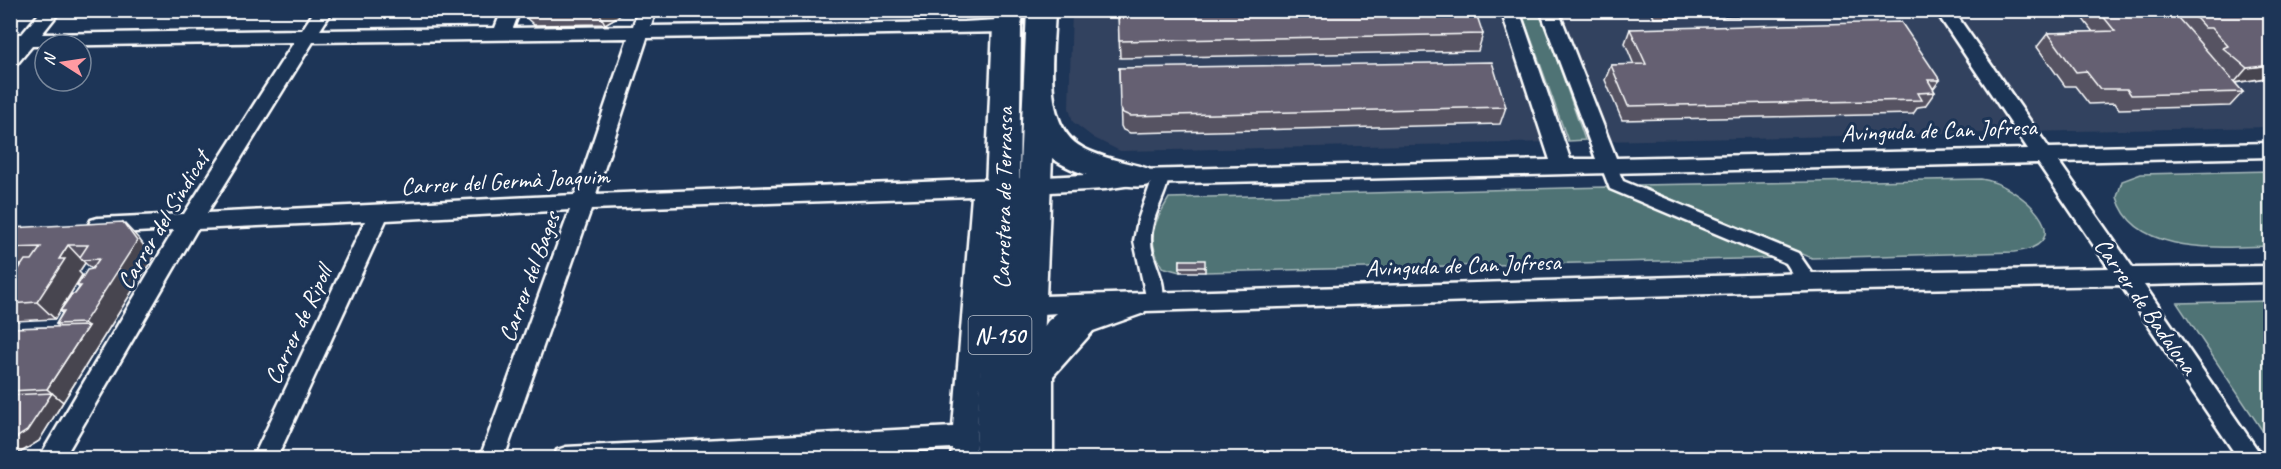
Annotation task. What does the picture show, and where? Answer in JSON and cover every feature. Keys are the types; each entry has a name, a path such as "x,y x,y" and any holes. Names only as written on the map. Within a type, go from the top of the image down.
{"main road":[{"name":"Carretera de Terrassa","path":"1020,459 1035,183 1041,10"},
{"name":"Carretera de Terrassa","path":"994,459 993,201 1008,16"},
{"path":"1038,100 1053,141 1070,156 1097,167 1150,177"}],"street":[{"path":"10,60 19,39 52,10"},
{"name":"Carrer del Sindicat","path":"51,459 190,222 324,10"},
{"path":"501,34 511,10"},
{"name":"Carrer del Bages","path":"492,459 583,202 647,10"},
{"path":"822,30 826,10"},
{"path":"1510,10 1563,168"},
{"path":"1549,10 1616,185 1792,258 1809,282"},
{"name":"Carrer de Badalona","path":"1944,10 2251,459"},
{"path":"19,39 822,30 1008,16"},
{"name":"Avinguda de Can Jofresa","path":"993,201 1035,183 1150,177 2271,150"},
{"path":"1041,459 1042,372 1085,325 1154,301 1152,275 1143,251 1144,227 1159,190 1150,177"},
{"path":"993,201 1015,231 1017,287 1028,301"},
{"path":"566,459 964,448 993,201"},
{"name":"Carrer del Germà Joaquim","path":"82,227 583,202 993,201"},
{"name":"Carrer de Ripoll","path":"265,459 379,213"},
{"name":"Avinguda de Can Jofresa","path":"1028,301 1043,305 1809,282 2271,274"},
{"path":"1023,376 1036,353 1056,327 1085,304"}],"shaded area":[{"path":"1072,11 2270,11 2270,127 1120,151 1094,138 1073,122 1069,108"}],"green space":[{"path":"1521,11 1540,11 1585,140 1568,141"},
{"path":"2270,171 2270,246 2206,247 2161,239 2142,230 2127,216 2117,197 2122,181 2141,174"},
{"path":"1981,179 2012,191 2027,202 2038,214 2045,227 2044,238 2034,247 2014,252 1812,258 1638,185"},
{"path":"1605,187 1779,258 1205,272 1204,265 1180,265 1180,272 1162,267 1154,248 1153,232 1169,198"},
{"path":"2270,301 2270,442 2177,303"}],"building":[{"path":"525,10 606,10 600,14 529,14"},
{"path":"1118,10 1475,10 1483,34 1119,41"},
{"path":"2098,10 2171,10 2243,92 2131,95 2127,89 2100,89 2086,71 2076,72 2048,33 2115,31"},
{"path":"2189,10 2271,10 2271,65 2247,68 2223,48 2228,46 2212,28 2205,28"},
{"path":"1901,22 1940,80 1928,80 1935,92 1918,93 1922,100 1628,106 1611,65 1646,64 1630,29"},
{"path":"1492,62 1506,107 1130,116 1123,113 1120,108 1119,68"},
{"path":"123,222 137,241 84,323 56,324 64,311 60,311 81,286 77,286 87,270 92,269 99,259 82,260 80,257 88,245 68,245 59,259 65,259 37,302 10,304 10,282 25,260 32,260 41,247 10,248 10,228"},
{"path":"1180,260 1205,260 1205,267 1180,267"},
{"path":"88,326 47,389 10,391 10,328"},
{"path":"52,393 27,431 10,442 10,395"}]}
